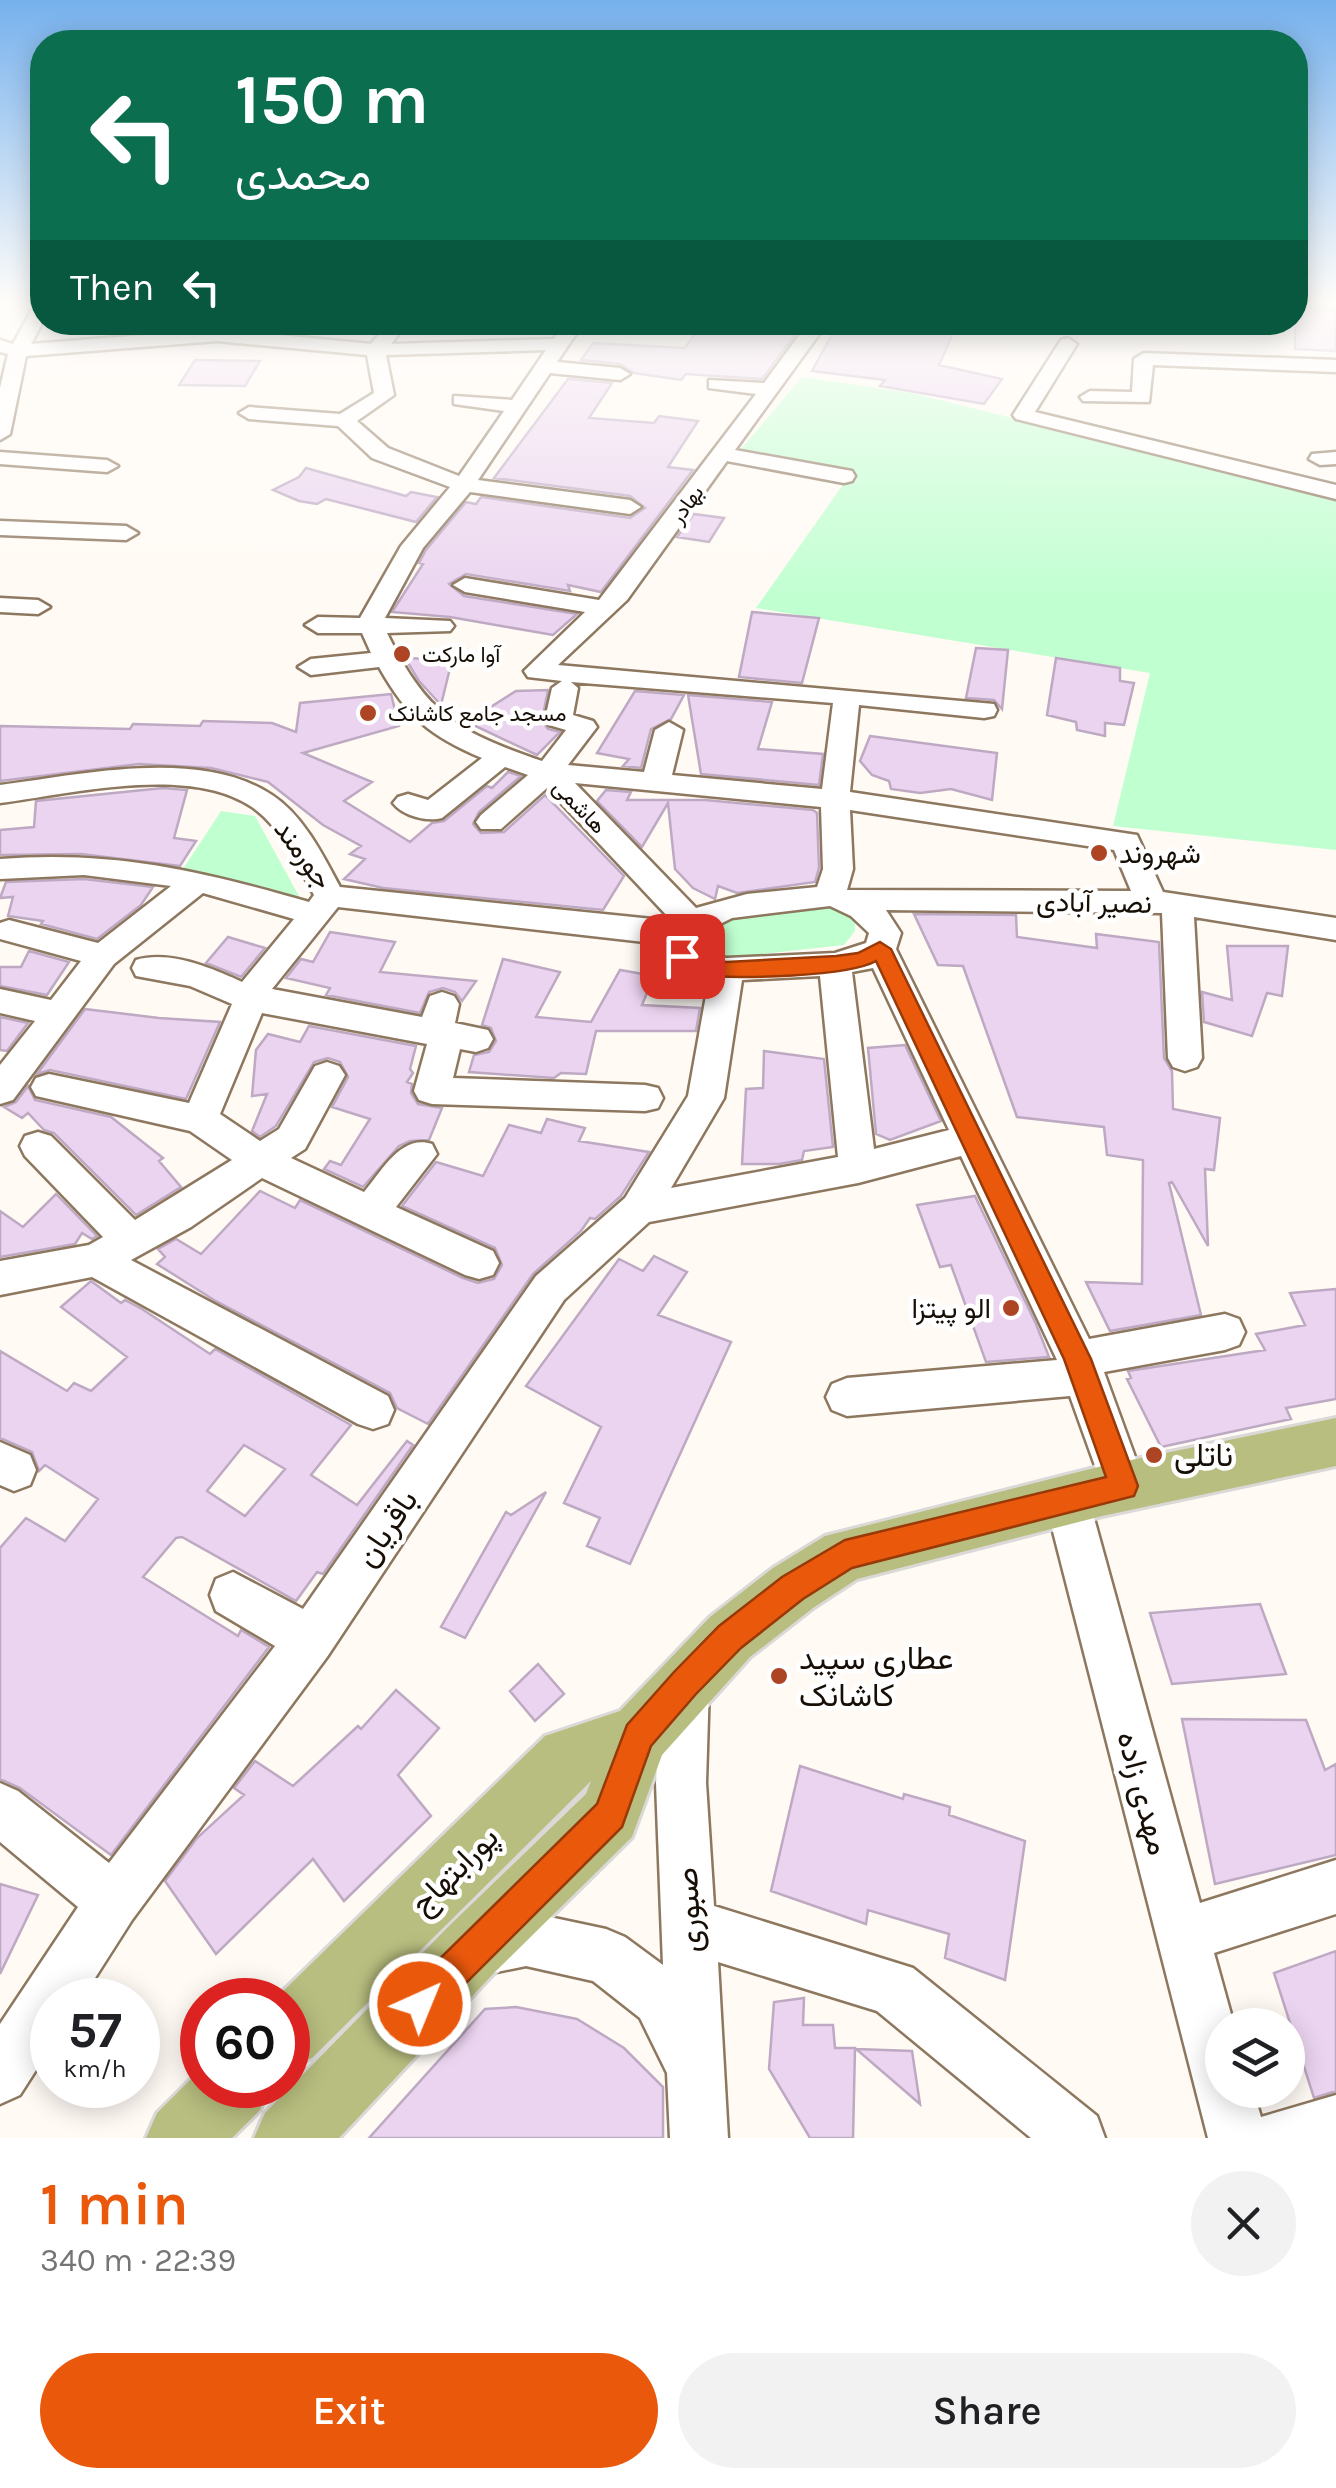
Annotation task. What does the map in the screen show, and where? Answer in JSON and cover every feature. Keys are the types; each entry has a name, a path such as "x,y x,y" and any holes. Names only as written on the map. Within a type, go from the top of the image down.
{"main road":[{"path":"290,2138 471,1950 610,1815 638,1736 730,1637 792,1588 845,1555 1124,1486 1336,1442"},
{"name":"پورابتهاج","path":"310,2012 568,1758 638,1736"},
{"path":"182,2138 213,2108"}],"street":[{"path":"0,434 3,404"},
{"path":"249,413 344,420 370,404"},
{"path":"493,404 520,407"},
{"path":"370,623 412,546 464,485 522,404"},
{"name":"بهادر","path":"759,404 618,595 536,671 848,696"},
{"path":"1030,404 1023,415 1336,492"},
{"path":"344,420 380,453 464,485 630,507"},
{"path":"722,454 844,476"},
{"path":"0,458 107,466"},
{"path":"0,528 126,533"},
{"path":"466,585 604,608"},
{"path":"0,605 38,607"},
{"name":"هاشمی","path":"370,623 385,659 432,721 548,772 682,928 682,956 704,967 727,970"},
{"path":"318,625 441,626"},
{"path":"311,667 385,659"},
{"path":"490,822 548,772 583,727 560,719 565,688"},
{"path":"727,970 836,964 863,960 880,949 885,933 878,918 840,898 835,799 848,696 984,710"},
{"path":"656,781 669,730"},
{"path":"408,803 432,812 503,755"},
{"path":"548,772 835,799 1126,842 1164,902 1185,1058"},
{"name":"جورمند","path":"0,794 181,778 229,785 262,800 299,839 322,905 682,928"},
{"path":"0,869 69,862 139,868 322,905 257,984 200,1119"},
{"path":"0,1091 103,956 199,880"},
{"name":"نصیر آبادی","path":"682,928 714,912 840,898 1164,902 1336,929"},
{"path":"9,931 103,956"},
{"path":"880,949 974,1138 1080,1368 1124,1486"},
{"path":"836,964 858,1168"},
{"path":"148,968 196,976 250,1000 450,1028 432,1091 645,1098"},
{"name":"باقریان","path":"0,2075 113,1901 310,1640 550,1288 638,1209 706,1098 727,970"},
{"path":"0,1001 57,1014"},
{"path":"0,1278 114,1251 261,1161 292,1138 328,1075"},
{"path":"49,1087 200,1119 261,1161 479,1262"},
{"path":"638,1209 858,1168 974,1138"},
{"path":"38,1146 114,1251 373,1410"},
{"path":"372,1210 419,1154"},
{"path":"847,1397 1080,1368 1225,1332"},
{"name":"مهدی زاده","path":"1068,1500 1205,2023"},
{"path":"233,1595 310,1640"},
{"name":"صبوری","path":"685,1683 681,1783 699,2138"},
{"path":"0,1810 113,1901"},
{"path":"1181,1936 1336,1887"},
{"path":"689,1926 892,1988 1076,2137"},
{"path":"471,1950 526,1940 606,1956 660,1998 696,2071"},
{"name":"مهدی زاده","path":"1229,2108 1237,2138"},
{"path":"1281,2138 1336,2124"}],"green space":[{"path":"779,404 955,404 1336,497 1336,850 1113,826 1150,673 756,608 849,476 736,455"},
{"path":"221,811 255,816 300,898 183,869"},
{"path":"813,907 838,908 855,919 855,931 844,945 718,957 697,941 698,930 728,919"}],"building":[{"path":"549,404 598,404 589,418 654,423 659,416 698,421 668,467 693,470 601,592 568,585 570,591 466,574 449,584 464,596 577,614 553,635 450,617 392,612 423,564 419,563 426,550 466,502 476,504 481,497 630,518 645,508 630,496 494,478"},
{"path":"306,468 406,496 411,492 437,497 416,522 326,499 317,504 299,501 273,490 299,477"},
{"path":"694,514 724,518 709,542 677,537"},
{"path":"752,612 819,618 802,683 739,677"},
{"path":"976,648 1008,650 1002,709 994,700 966,698"},
{"path":"405,658 452,660 441,705 419,681"},
{"path":"1056,658 1120,668 1120,681 1134,683 1124,725 1105,723 1105,736 1077,730 1076,722 1047,715"},
{"path":"548,690 542,721 548,729 560,732 537,755 467,722 516,691"},
{"path":"635,691 684,695 671,719 651,729 641,768 623,766 629,759 597,753"},
{"path":"391,694 399,726 303,753 372,782 344,801 410,842 432,823 444,821 487,786 492,788 508,772 521,776 479,812 473,824 481,833 504,832 545,795 624,876 603,910 383,888 344,879 365,859 350,854 361,846 323,825 268,782 211,768 139,764 0,781 0,726 130,729 133,724 200,726 203,721 272,723 296,732 300,703"},
{"path":"688,695 772,702 758,749 823,754 819,785 701,774"},
{"path":"870,736 997,753 992,800 951,789 920,793 891,789 889,781 872,775 860,761"},
{"path":"163,788 187,790 174,838 196,841 180,866 81,854 0,855 0,830 34,827 36,801"},
{"path":"606,790 631,792 627,800 705,800 813,810 817,813 819,868 815,882 737,893 718,886 715,899 693,888 675,869 668,803 642,847 597,801"},
{"path":"84,879 153,887 141,905 97,939 41,924 43,921 8,916 13,897 0,898 6,882"},
{"path":"914,914 1016,915 1017,937 1097,948 1096,934 1159,942 1164,1058 1172,1071 1173,1109 1220,1118 1214,1170 1205,1169 1208,1246 1172,1182 1169,1183 1201,1315 1110,1331 1086,1282 1142,1284 1143,1160 1107,1155 1104,1127 1017,1117 963,966 938,965"},
{"path":"330,932 395,942 380,972 476,981 462,1001 455,992 443,988 429,992 420,1013 326,995 330,988 286,978 301,959 313,962"},
{"path":"228,937 265,948 241,977 206,963"},
{"path":"1227,946 1288,946 1282,996 1267,993 1252,1036 1204,1022 1202,992 1232,1000"},
{"path":"29,951 69,962 47,995 0,986 0,967 21,967"},
{"path":"503,959 560,972 536,1017 591,1022 620,970 654,976 642,1005 700,1008 696,1031 596,1031 586,1074 561,1073 554,1078 469,1072 474,1055 489,1052 496,1041 491,1028 482,1025"},
{"path":"85,1009 220,1022 186,1099 50,1070 37,1074"},
{"path":"0,1017 28,1023 7,1051 0,1050"},
{"path":"309,1026 416,1046 410,1069 413,1073 407,1082 412,1084 411,1093 418,1104 442,1108 429,1140 399,1146 363,1187 324,1169 330,1161 341,1165 370,1119 332,1107 348,1077 340,1062 328,1058 314,1062 276,1126 260,1137 252,1131 267,1094 252,1096 256,1050 268,1034 300,1042"},
{"path":"905,1045 941,1121 890,1140 876,1134 868,1048"},
{"path":"764,1051 824,1059 833,1147 804,1151 802,1160 742,1164 746,1089 763,1088"},
{"path":"28,1086 35,1100 111,1117 163,1158 159,1161 181,1187 136,1215 54,1133 44,1130 28,1113 22,1118 4,1107 16,1102"},
{"path":"547,1119 585,1128 579,1141 649,1152 621,1196 595,1219 590,1218 533,1274 428,1424 397,1408 390,1393 214,1300 157,1264 165,1257 158,1249 176,1239 201,1254 260,1191 295,1208 300,1200 463,1278 478,1283 494,1279 502,1265 495,1248 402,1206 436,1162 483,1176 509,1125 541,1133"},
{"path":"56,1194 97,1236 92,1239 82,1233 75,1244 0,1257 0,1211 23,1227"},
{"path":"975,1196 1049,1357 986,1362 951,1265 940,1267 917,1205"},
{"path":"654,1256 687,1272 658,1315 731,1342 630,1564 587,1546 600,1518 564,1503 601,1427 526,1386 619,1259 643,1271"},
{"path":"91,1281 121,1303 125,1300 142,1309 210,1354 215,1349 351,1425 311,1475 357,1505 407,1441 413,1445 323,1574 317,1572 296,1601 182,1537 176,1538 143,1577 238,1636 241,1630 269,1647 111,1855 20,1788 0,1779 0,1548 26,1518 65,1541 98,1499 45,1465 39,1471 32,1452 0,1438 0,1351 67,1391 74,1383 91,1391 127,1357 61,1307","holes":["244,1445 285,1469 245,1516 207,1491"]},
{"path":"1336,1289 1336,1399 1286,1408 1291,1419 1161,1447 1127,1379 1131,1378 1128,1371 1265,1350 1256,1334 1305,1325 1290,1293"},
{"path":"546,1492 465,1638 441,1627 506,1512 511,1515"},
{"path":"1260,1604 1286,1674 1172,1684 1150,1613"},
{"path":"538,1664 564,1694 535,1721 510,1691"},
{"path":"396,1690 439,1728 398,1775 431,1816 344,1901 313,1859 216,1954 165,1881 197,1838 244,1795 234,1788 255,1761 293,1786 358,1726 361,1729"},
{"path":"1182,1719 1306,1720 1325,1770 1336,1764 1336,1855 1215,1884"},
{"path":"800,1766 903,1799 904,1794 950,1807 949,1815 1025,1841 1005,1980 945,1958 949,1934 868,1910 866,1924 771,1891"},
{"path":"0,1884 38,1895 0,1974"},
{"path":"1336,1951 1336,2091 1314,2098 1305,2070 1305,2008 1285,2008 1274,1973"},
{"path":"804,1998 803,2025 833,2025 835,2048 855,2048 853,2138 810,2138 769,2069 774,2002"},
{"path":"516,2007 577,2019 624,2048 663,2087 663,2138 369,2138 485,2009"},
{"path":"856,2049 912,2051 920,2104"}],"place":[{"name":"آوا مارکت","path":"402,654"},
{"name":"مسجد جامع کاشانک","path":"368,713"},
{"name":"شهروند","path":"1099,853"},
{"name":"الو پیتزا","path":"1011,1308"},
{"name":"ناتلی","path":"1154,1455"},
{"name":"عطاری سپید کاشانک","path":"779,1676"}],"route":[{"path":"420,2004 610,1815 638,1736 685,1683 730,1637 792,1588 845,1555 1124,1486 1078,1359 880,949 863,960 836,964 727,970 704,967 682,956"}]}
